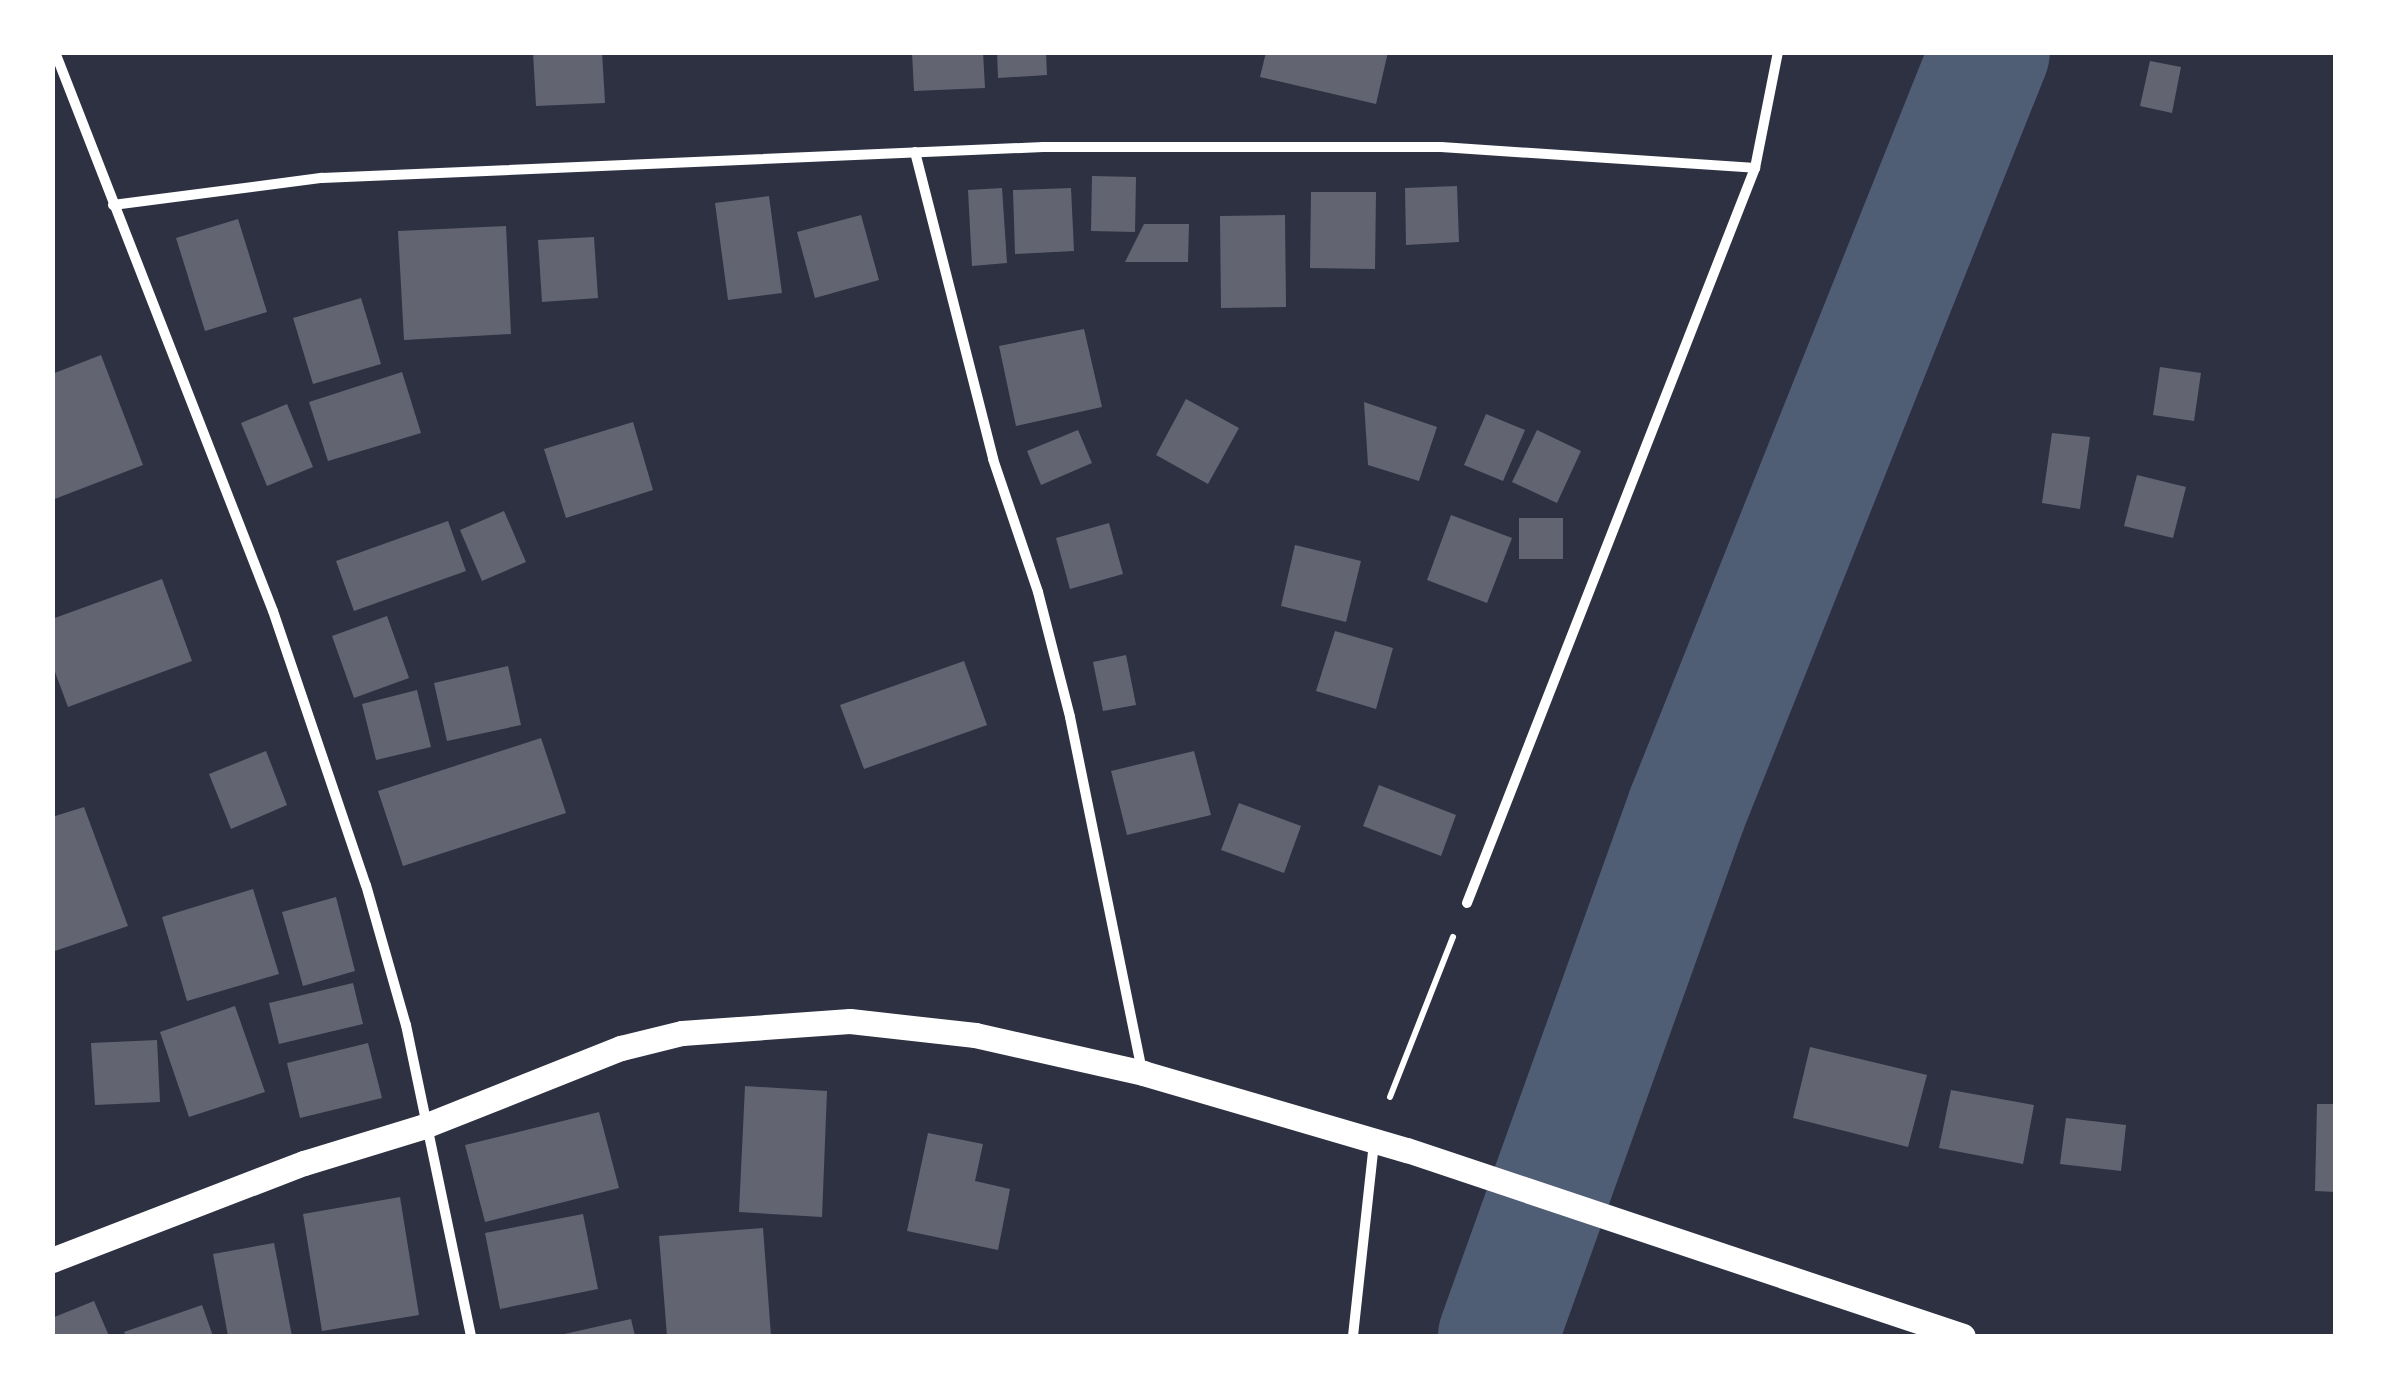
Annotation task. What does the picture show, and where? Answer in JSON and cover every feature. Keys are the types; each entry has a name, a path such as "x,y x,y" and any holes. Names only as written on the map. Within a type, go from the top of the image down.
{"main road":[{"path":"52,1260 286,1169 422,1127 621,1048 682,1033 786,1023 905,1024 1142,1073 1374,1140 1963,1336"}],"street":[{"path":"55,52 112,205 163,320 324,758 394,979 422,1127 471,1336"},
{"path":"1466,903 1755,168 1778,52"},
{"path":"112,205 322,178 915,152 1440,147 1755,168"},
{"path":"915,152 992,459 1066,700 1142,1073"},
{"path":"1354,1336 1374,1140"}],"path":[{"path":"1374,1140 1466,903"}],"building":[{"path":"533,52 602,52 605,103 536,106"},
{"path":"912,52 983,52 985,88 914,91"},
{"path":"997,52 1046,52 1047,75 998,78"},
{"path":"1266,52 1388,52 1376,104 1260,77"},
{"path":"2150,61 2181,67 2172,113 2140,106"},
{"path":"1092,176 1136,177 1135,232 1091,231"},
{"path":"1457,186 1459,242 1406,245 1405,188"},
{"path":"1002,188 1007,263 972,266 968,190"},
{"path":"1071,188 1074,251 1015,254 1013,190"},
{"path":"1311,192 1376,192 1375,269 1310,268"},
{"path":"769,196 782,293 728,300 715,203"},
{"path":"861,215 879,280 815,298 797,232"},
{"path":"1285,215 1286,307 1221,308 1220,216"},
{"path":"238,219 267,312 205,331 176,238"},
{"path":"1144,224 1189,224 1188,262 1125,262"},
{"path":"506,226 511,334 404,340 398,231"},
{"path":"594,237 598,298 542,302 538,240"},
{"path":"361,298 381,364 313,384 293,318"},
{"path":"1084,329 1102,407 1016,426 999,346"},
{"path":"101,355 143,465 52,500 52,374"},
{"path":"2160,367 2201,373 2194,421 2153,415"},
{"path":"402,372 421,433 328,461 309,402"},
{"path":"1186,399 1239,428 1208,484 1156,455"},
{"path":"1364,402 1437,427 1419,481 1368,465"},
{"path":"287,404 313,467 267,486 241,423"},
{"path":"1486,414 1525,430 1503,481 1464,465"},
{"path":"633,422 653,490 566,518 544,449"},
{"path":"1078,430 1092,463 1041,485 1027,451"},
{"path":"1537,430 1581,451 1557,503 1512,482"},
{"path":"2052,433 2090,437 2080,509 2042,503"},
{"path":"2137,475 2186,487 2173,538 2124,526"},
{"path":"504,511 526,562 482,581 460,530"},
{"path":"1451,515 1512,538 1487,603 1427,580"},
{"path":"1519,518 1563,518 1563,559 1519,559"},
{"path":"448,521 466,571 354,611 336,561"},
{"path":"1109,523 1123,574 1070,589 1056,538"},
{"path":"1295,545 1361,561 1346,622 1281,606"},
{"path":"162,579 192,661 68,707 52,664 52,619"},
{"path":"387,616 409,678 354,698 332,636"},
{"path":"1335,631 1393,648 1376,709 1316,691"},
{"path":"1126,655 1136,705 1103,711 1093,662"},
{"path":"964,661 987,725 864,769 840,705"},
{"path":"508,666 521,725 447,741 434,683"},
{"path":"417,690 431,747 376,760 362,704"},
{"path":"541,738 566,813 403,866 378,791"},
{"path":"266,751 287,805 231,829 209,774"},
{"path":"1194,751 1211,815 1127,835 1111,771"},
{"path":"1379,785 1456,815 1441,856 1363,826"},
{"path":"1239,803 1301,826 1284,873 1221,850"},
{"path":"84,807 128,926 52,952 52,817"},
{"path":"253,889 279,974 187,1001 162,917"},
{"path":"336,897 355,971 303,986 282,912"},
{"path":"353,983 363,1024 279,1044 269,1003"},
{"path":"235,1006 265,1092 189,1117 160,1032"},
{"path":"157,1040 160,1102 95,1105 91,1043"},
{"path":"368,1043 382,1098 300,1118 287,1063"},
{"path":"1810,1047 1927,1075 1908,1147 1793,1118"},
{"path":"745,1086 827,1091 822,1217 739,1212"},
{"path":"1951,1090 2034,1105 2023,1164 1939,1148"},
{"path":"2317,1104 2336,1104 2336,1192 2315,1191"},
{"path":"599,1112 619,1188 485,1222 465,1145"},
{"path":"2066,1118 2126,1125 2121,1171 2060,1164"},
{"path":"928,1133 983,1144 975,1181 1010,1189 998,1250 907,1231"},
{"path":"400,1197 419,1315 322,1331 303,1214"},
{"path":"583,1214 598,1289 500,1309 485,1233"},
{"path":"763,1228 771,1336 667,1336 659,1236"},
{"path":"274,1243 292,1336 228,1336 213,1254"},
{"path":"94,1301 109,1336 52,1336 52,1318"},
{"path":"202,1305 213,1336 126,1336 124,1332"},
{"path":"631,1319 635,1336 560,1336 560,1335"}],"waterway":[{"path":"1498,1336 1687,809 1990,52"}]}
